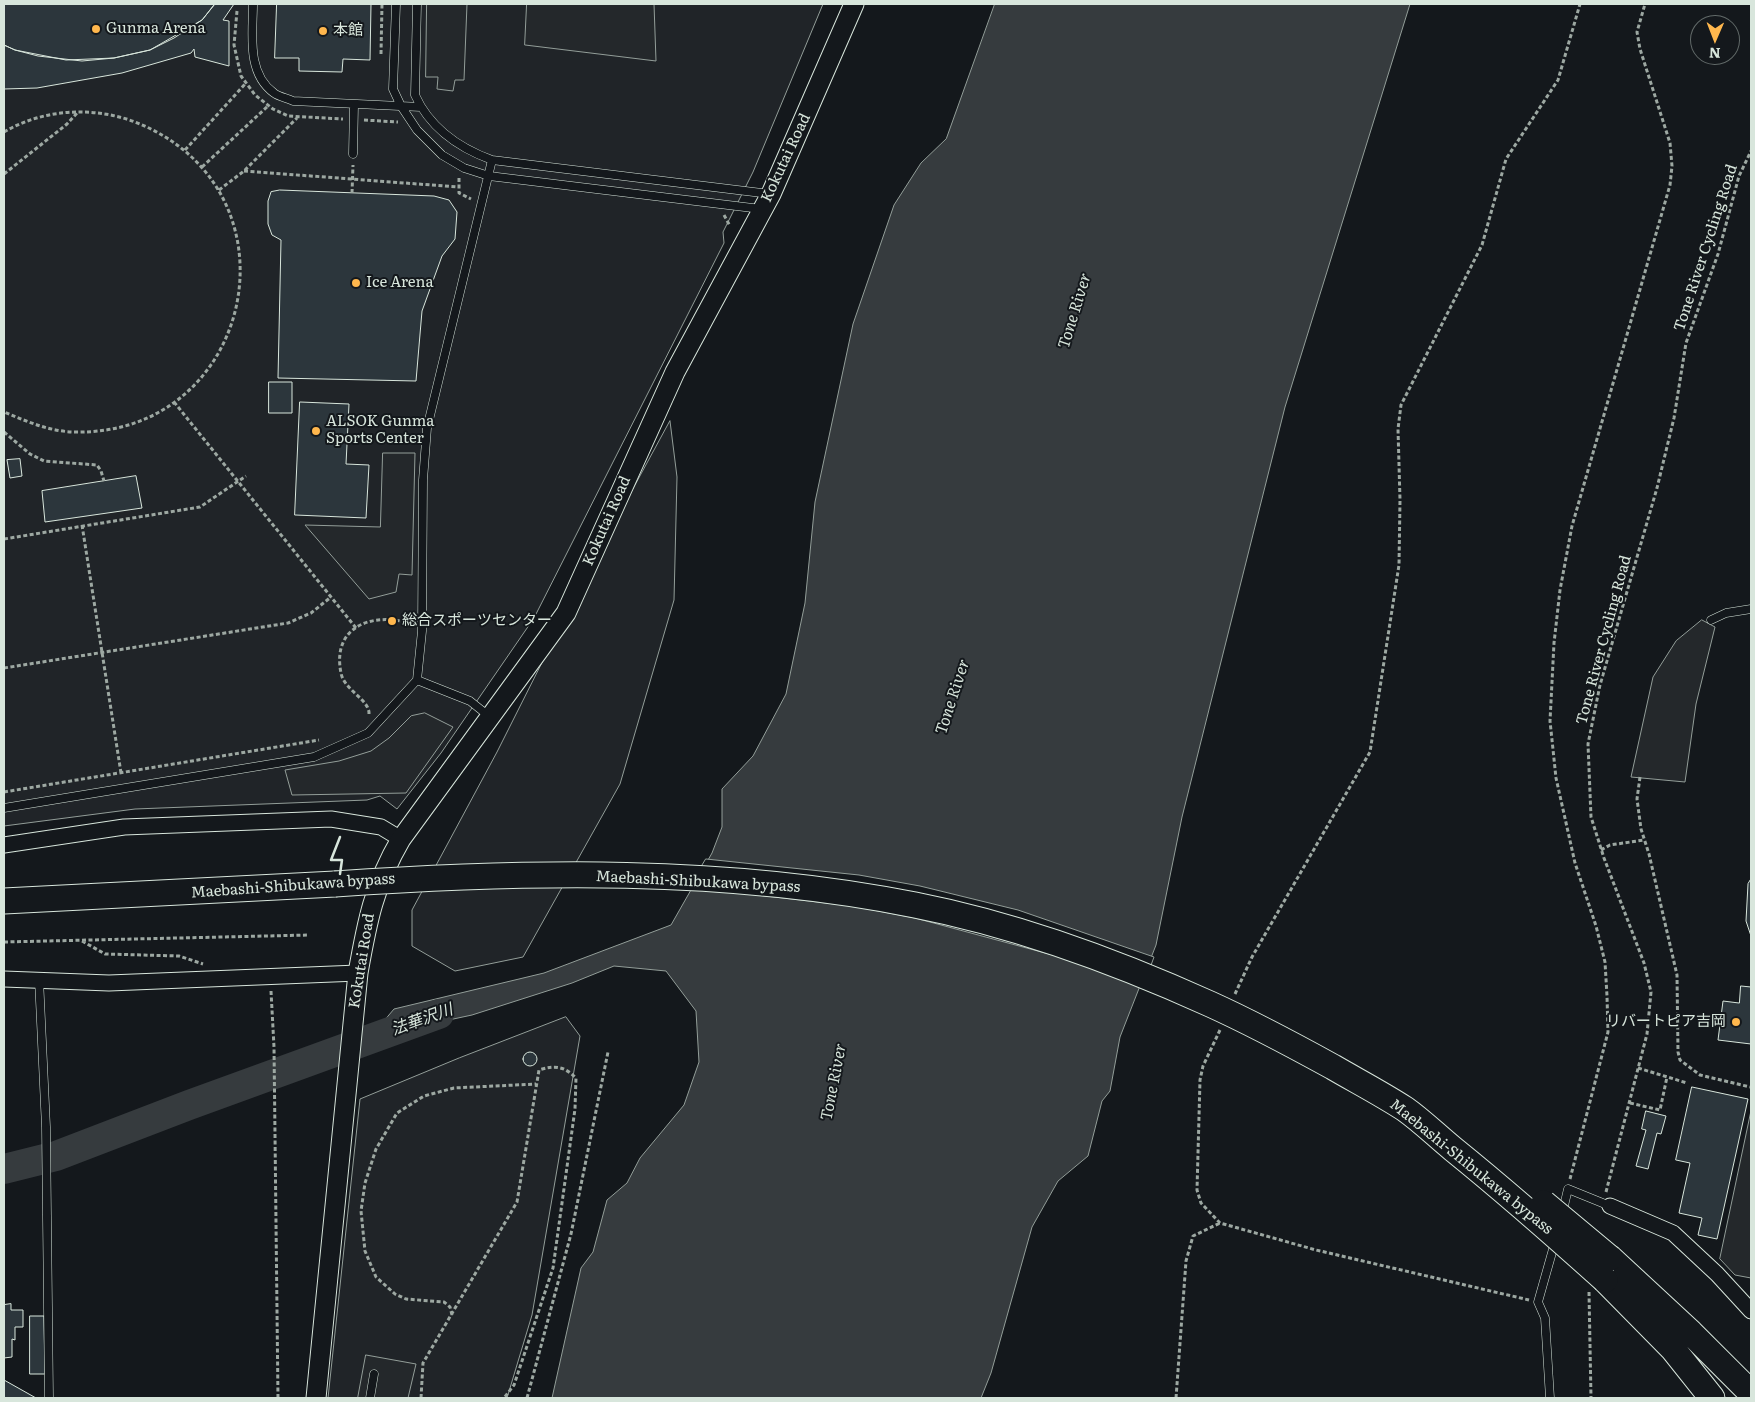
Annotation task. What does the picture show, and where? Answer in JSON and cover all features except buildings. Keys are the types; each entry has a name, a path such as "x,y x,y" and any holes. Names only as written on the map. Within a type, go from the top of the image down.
{"highway":[{"name":"Maebashi-Shibukawa bypass","path":"4,901 470,876 677,878 795,887 916,905 1012,929 1136,972 1244,1020 1360,1082 1405,1110 1509,1193 1601,1274 1673,1349 1701,1388 1712,1398"},
{"path":"1601,1274 1691,1333 1751,1394"}],"street":[{"name":"Kokutai Road","path":"316,1398 358,974 373,899 381,875 401,839 566,613 675,372 767,202 854,4"},
{"path":"4,845 124,827 314,819 350,821 382,827 401,839"},
{"path":"4,979 109,983 270,975 358,974"},
{"path":"1608,1200 1673,1233 1717,1274 1751,1311"}],"lane":[{"path":"253,4 252,53 262,76 274,93 293,101 421,107"},
{"path":"396,4 393,89 400,106 417,130 442,155 464,168 489,176 767,202"},
{"path":"417,4 415,94 421,107 452,141 464,148 492,160 767,202"},
{"path":"353,154 354,105"},
{"path":"4,808 314,758 368,733 417,680 422,631 423,480 427,428 492,160"},
{"path":"1711,620 1726,614 1751,609"},
{"path":"417,680 470,701 491,717"},
{"path":"39,979 46,1132 50,1398"},
{"path":"1550,1398 1545,1318 1538,1302 1568,1189 1608,1200"},
{"path":"370,1398 374,1374"}],"path":[{"path":"380,60 382,4"},
{"path":"1232,1002 1252,956 1370,752 1399,565 1398,429 1401,405 1482,245 1506,159 1558,80 1580,4"},
{"path":"1568,1189 1608,1032 1607,996 1605,962 1596,926 1575,863 1556,778 1550,721 1551,685 1560,590 1572,526 1670,185 1672,166 1670,143 1640,49 1637,32 1646,4"},
{"path":"185,150 246,83"},
{"path":"202,167 268,106"},
{"path":"4,174 67,124 78,112"},
{"path":"4,132 16,124 51,114 78,112 122,117 156,130 185,150 202,167 219,190 233,221 240,254 240,288 233,321 220,352 199,380 174,402 142,419 108,429 72,432 37,426 4,412"},
{"path":"219,190 244,171 297,117"},
{"name":"Tone River Cycling Road","path":"1608,1200 1647,1034 1651,992 1644,963 1601,850 1591,817 1588,769 1592,719 1657,488 1674,418 1686,343 1718,254 1739,176 1751,151"},
{"path":"352,193 353,154"},
{"path":"244,171 458,187"},
{"path":"460,176 459,193 468,196 472,200 470,208"},
{"path":"174,402 356,628"},
{"path":"4,432 30,454 44,462 97,465 104,481"},
{"path":"4,539 82,524 200,507 246,476"},
{"path":"82,524 121,773"},
{"path":"4,668 288,623 311,613 331,597"},
{"path":"366,720 370,709 351,690 341,673 343,645 350,632 374,619 405,622 409,618 410,608"},
{"path":"4,792 326,739"},
{"path":"1640,777 1637,799 1644,840 1677,975 1680,1060 1700,1075 1750,1086"},
{"path":"1601,850 1610,845 1644,840"},
{"path":"4,942 310,935"},
{"path":"81,940 104,954 179,956 207,965 225,977"},
{"path":"270,975 274,1056 278,1398"},
{"path":"1224,1020 1203,1066 1200,1080 1197,1190 1201,1203 1220,1223 1316,1250 1538,1302"},
{"path":"527,1398 571,1234 608,1052"},
{"path":"421,1398 423,1363 517,1202 539,1070 553,1066 567,1069 576,1078 575,1109 553,1268 514,1385 504,1398"},
{"path":"1638,1068 1687,1084"},
{"path":"1630,1103 1660,1110 1669,1078"},
{"path":"452,1316 450,1307 444,1302 421,1301 395,1294 385,1286 372,1268 365,1251 360,1211 365,1183 376,1149 397,1113 424,1096 454,1088 536,1084"},
{"path":"1176,1398 1186,1261 1193,1236 1220,1223"},
{"path":"1591,1398 1588,1319 1601,1274"}],"shaded area":[{"name":"ALSOK Gunma Sports Center","path":"4,4 823,4 753,172 723,232 724,243 534,618 441,753 397,809 380,796 367,800 135,809 4,826"},
{"path":"427,4 467,4 464,80 455,80 453,91 437,89 438,77 426,77"},
{"path":"527,4 654,4 656,61 525,45"},
{"path":"670,421 677,477 674,600 620,784 523,957 455,971 412,946 412,910 497,752 584,579"},
{"path":"383,453 415,453 412,575 399,574 396,592 369,599 305,525 380,527"},
{"path":"1702,620 1715,627 1696,704 1685,782 1631,777 1653,677 1676,641"},
{"path":"425,713 453,727 406,793 292,795 285,770 339,761 371,751 389,738 411,716"},
{"path":"566,1017 580,1036 532,1315 507,1398 328,1398 360,1099"},
{"path":"1751,1111 1751,1278 1735,1275 1720,1259"},
{"path":"366,1355 416,1364 408,1398 358,1398"}],"water":[{"name":"Tone River","path":"995,4 1410,4 1285,407 1182,817 1156,945 1120,1037 1110,1091 1102,1101 1088,1156 1058,1181 1032,1227 991,1373 981,1398 552,1398 581,1268 593,1252 607,1200 627,1183 640,1158 684,1105 699,1062 696,1011 666,971 614,966 572,983 472,1015 402,1030 383,1022 394,1009 544,973 671,925 712,853 722,827 722,789 753,756 786,694 805,603 815,502 853,324 894,205 921,163 946,139"}],"pier":[{"path":"706,859 859,875 920,886 1018,910 1154,957 1143,987 1075,961 915,918 852,906 688,889"}],"waterway":[{"name":"法華沢川","path":"4,1169 56,1156 189,1105 439,1014"}],"wall":[{"path":"340,837 331,860 342,860 340,874"}],"place":[{"name":"Gunma Arena","path":"96,29"},
{"name":"本館","path":"323,31"},
{"name":"Ice Arena","path":"356,283"},
{"name":"ALSOK Gunma Sports Center","path":"316,431"},
{"name":"総合スポーツセンター","path":"392,621"},
{"name":"リバートピア吉岡","path":"1736,1022"}]}
